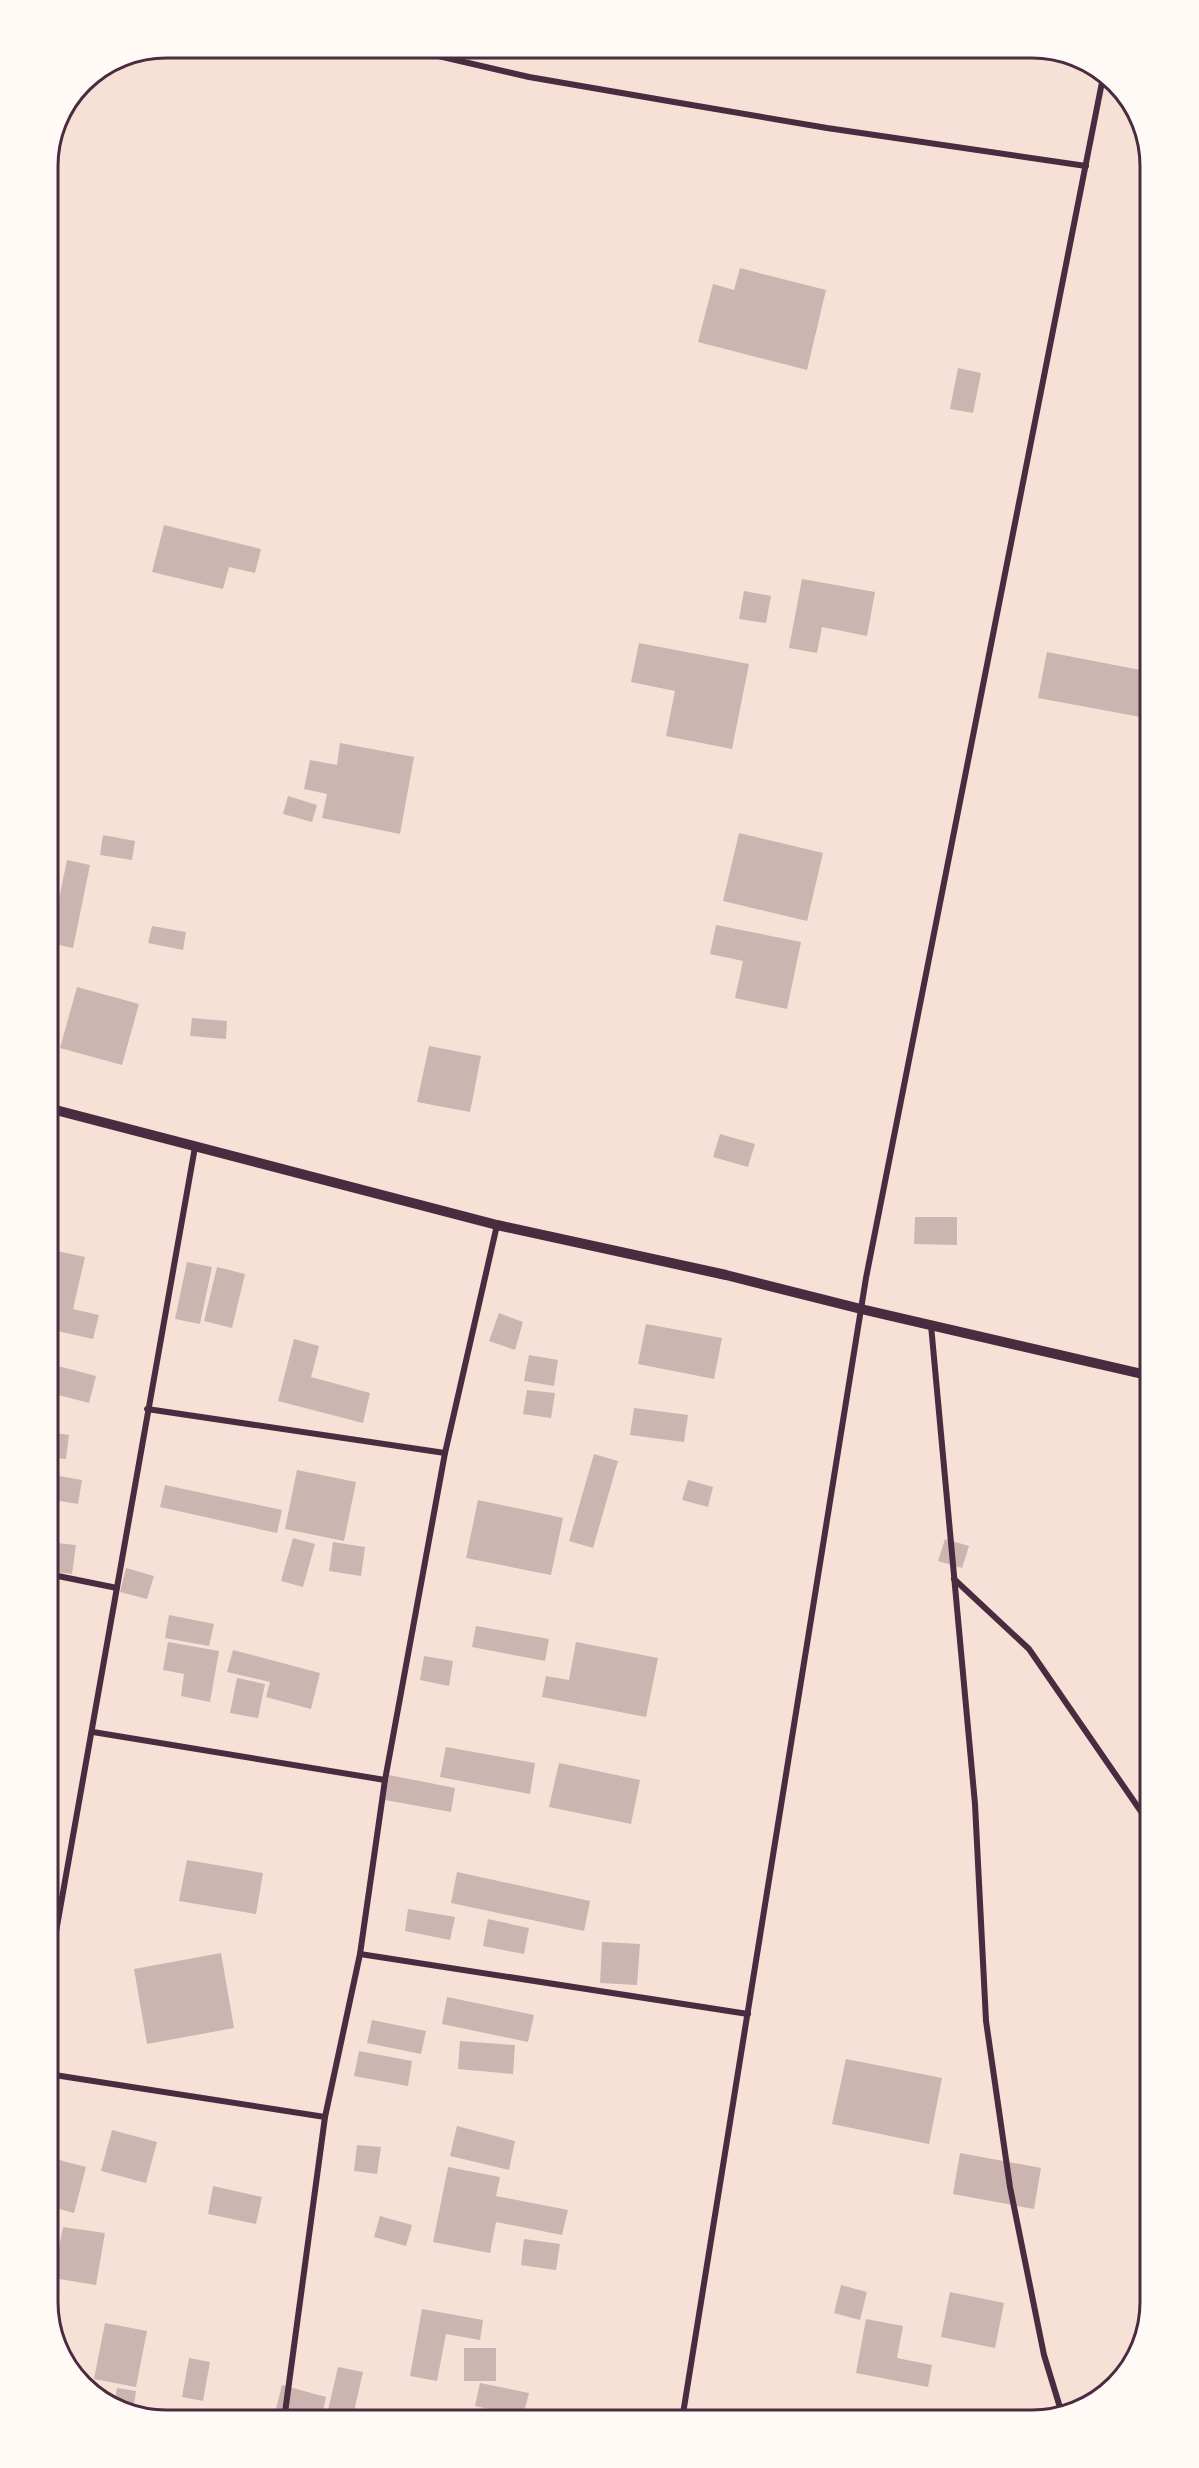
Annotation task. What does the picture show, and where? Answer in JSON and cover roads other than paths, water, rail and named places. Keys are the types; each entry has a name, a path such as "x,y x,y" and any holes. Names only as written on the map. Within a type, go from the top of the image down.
{"street":[{"path":"451,59 528,77 827,128 1086,166"},
{"path":"684,2410 861,1309 1102,84"},
{"path":"59,1111 497,1224 726,1275 861,1309 1140,1373"},
{"path":"58,1922 195,1147"},
{"path":"285,2409 325,2117 360,1954 385,1780 445,1453 497,1224"},
{"path":"931,1325 975,1804 986,2021 1010,2187 1044,2355 1059,2406"},
{"path":"147,1409 445,1453"},
{"path":"58,1576 117,1588"},
{"path":"954,1578 1029,1649 1140,1810"},
{"path":"93,1732 385,1780"},
{"path":"360,1954 748,2014"},
{"path":"58,2076 325,2117"}]}
